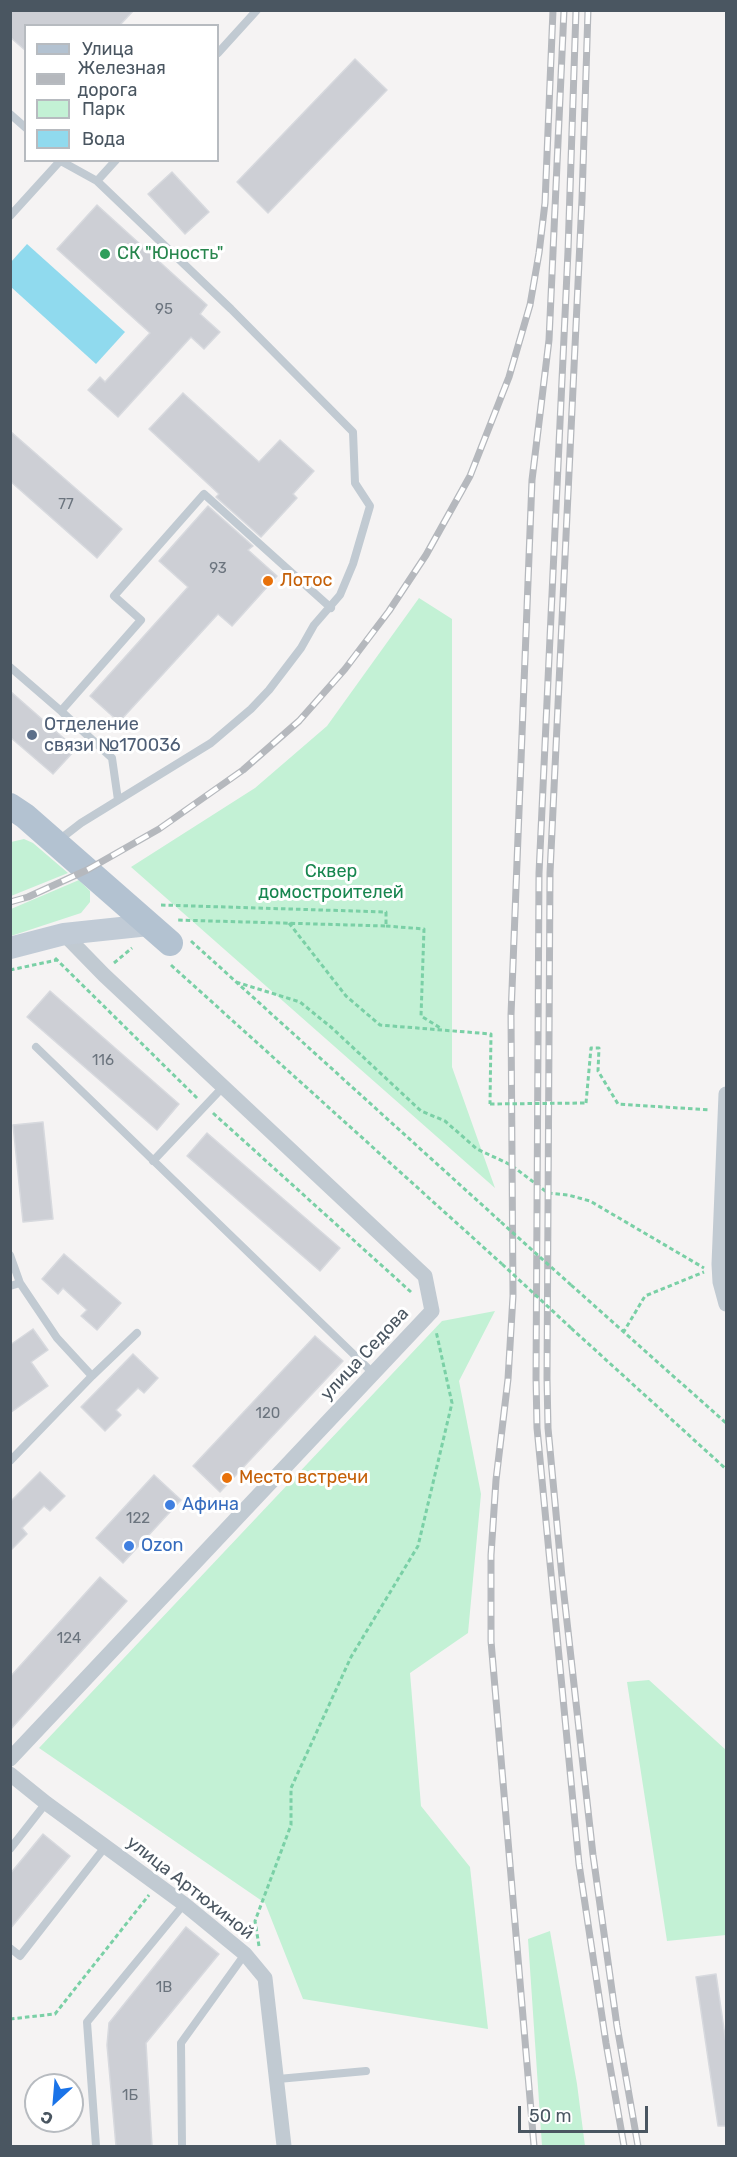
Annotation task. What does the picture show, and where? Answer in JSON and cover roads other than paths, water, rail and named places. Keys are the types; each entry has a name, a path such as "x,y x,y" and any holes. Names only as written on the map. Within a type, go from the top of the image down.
{"main road":[{"path":"14,812 55,842 163,934"}],"street":[{"path":"10,948 64,934 163,934"},
{"name":"улица Седова","path":"10,1759 432,1311 425,1276 104,975 64,934"},
{"path":"726,1094 723,1250 719,1273 726,1304"},
{"name":"улица Артюхиной","path":"10,1774 184,1904 245,1954 265,1978 278,2079"},
{"path":"278,2079 284,2146"}],"lane":[{"path":"219,52 257,10"},
{"path":"10,114 24,126"},
{"path":"10,216 59,162"},
{"path":"55,842 211,743 238,721 269,690 301,648 314,625 340,595 353,564 370,506 355,483 353,432 231,309 97,181 62,162"},
{"path":"97,181 114,162"},
{"path":"61,711 141,620 114,596 204,494 331,608"},
{"path":"10,667 112,758 118,800"},
{"path":"36,1047 374,1374"},
{"path":"153,1161 223,1087"},
{"path":"10,1255 20,1283 57,1338 92,1376"},
{"path":"10,1286 20,1283"},
{"path":"10,1461 136,1333"},
{"path":"10,1849 46,1803"},
{"path":"10,1948 20,1956 105,1847"},
{"path":"96,2146 87,2022 184,1904"},
{"path":"182,2146 181,2043 245,1954"},
{"path":"278,2079 366,2071"}],"water":[{"path":"27,244 125,332 96,364 11,287 11,262"}],"railway":[{"path":"10,902 28,897 87,870 159,829 243,770 299,721 345,669 389,611 426,555 470,476 509,377 530,305 545,203 553,10"},
{"path":"534,2146 491,1641 491,1555 496,1480 508,1379 513,1296 511,1015 532,480 549,340 564,10"},
{"path":"576,10 568,251 539,873 537,1428 579,1864 624,2146"},
{"path":"588,10 582,199 550,873 548,1428 593,1855 617,2026 638,2146"}],"place":[{"name":"СК \"Юность\"","path":"105,254"},
{"name":"Лотос","path":"268,581"},
{"name":"Отделение связи №170036","path":"32,735"},
{"name":"Место встречи","path":"227,1478"},
{"name":"Афина","path":"170,1505"},
{"name":"Ozon","path":"129,1546"}],"park label":[{"name":"Сквер домостроителей","path":"331,882"}]}
